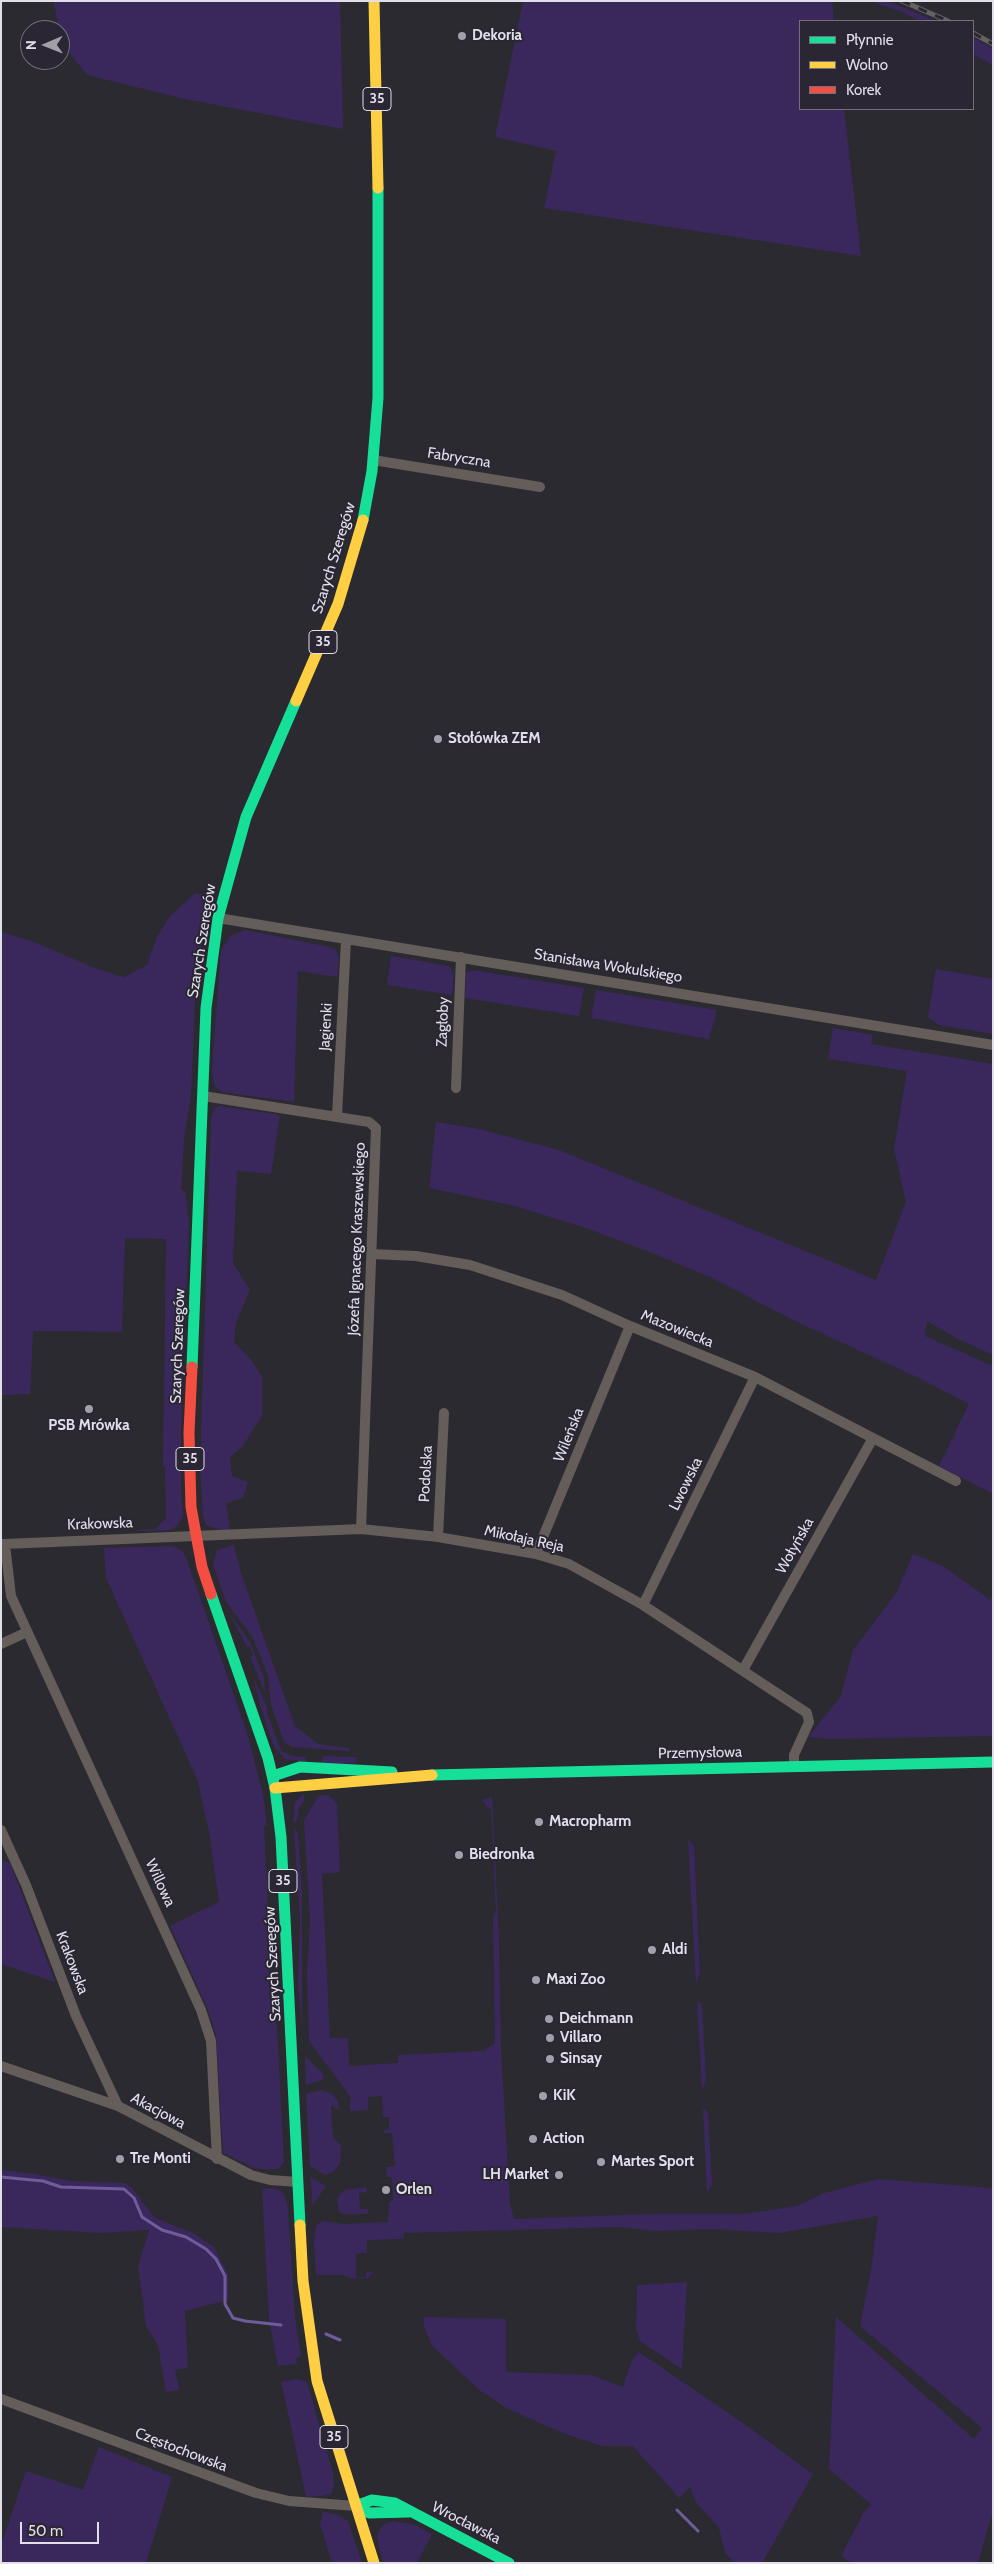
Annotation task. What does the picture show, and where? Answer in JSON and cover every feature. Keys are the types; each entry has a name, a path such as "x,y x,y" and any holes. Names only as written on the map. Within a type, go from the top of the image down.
{"main road":[{"name":"Szarych Szeregów","path":"356,2506 331,2430 312,2356 303,2281 284,1884 275,1788 249,1700 206,1580 196,1536 190,1489 190,1433 206,1008 218,918 230,868 246,816 338,604 361,531 373,460 378,398 378,196 374,1"},
{"name":"Przemysłowa","path":"275,1788 358,1783 408,1776 993,1762"},
{"name":"Przemysłowa","path":"273,1776 300,1768 399,1772 408,1776"},
{"name":"Wrocławska","path":"356,2506 368,2514 409,2512 427,2519 509,2563"},
{"name":"35","path":"356,2506 374,2563"}],"street":[{"name":"Fabryczna","path":"373,460 540,487"},
{"name":"Stanisława Wokulskiego","path":"218,918 993,1045"},
{"name":"Jagienki","path":"336,1116 346,940"},
{"name":"Zagłoby","path":"456,1088 461,957"},
{"name":"Józefa Ignacego Kraszewskiego","path":"203,1096 369,1122 376,1128 360,1529"},
{"name":"Mazowiecka","path":"372,1254 416,1256 470,1265 562,1295 630,1326 755,1377 956,1481"},
{"name":"Wileńska","path":"536,1554 630,1326"},
{"name":"Lwowska","path":"643,1605 755,1377"},
{"name":"Podolska","path":"438,1537 444,1413"},
{"name":"Wołyńska","path":"743,1670 873,1438"},
{"name":"Mikołaja Reja","path":"196,1536 360,1529 438,1537 536,1554 569,1564 643,1605 743,1670 806,1714 809,1722 794,1755 794,1766"},
{"name":"Krakowska","path":"6,1560 3,1544 196,1536"},
{"name":"Willowa","path":"6,1560 11,1596 201,2010 211,2041 217,2159"},
{"path":"1,1644 27,1632"},
{"name":"Krakowska","path":"1,1830 26,1885 76,2016 118,2106"},
{"name":"Akacjowa","path":"1,2066 118,2106 250,2175 270,2180 298,2182"},
{"name":"Częstochowska","path":"1,2398 256,2494 289,2502 356,2506"}],"shaded area":[{"path":"340,1 343,129 185,99 87,75 70,53 70,20 57,20 54,2"},
{"path":"523,1 832,1 834,20 799,20 799,110 844,110 861,256 544,208 556,151 495,137"},
{"path":"871,1 887,1 934,20 917,20 902,12"},
{"path":"974,38 993,49 993,65 974,55"},
{"path":"195,893 209,896 196,978 191,1094 184,1141 181,1190 185,1191 189,1223 181,1427 183,1516 177,1526 171,1530 137,1531 155,1529 166,1518 165,1466 163,1466 166,1239 125,1238 122,1332 33,1331 30,1394 1,1395 1,932 34,942 97,969 124,977 147,965 157,937 170,916"},
{"path":"245,930 330,947 336,950 339,958 337,977 298,971 294,1102 222,1092 215,1086 212,1076 221,951 230,936"},
{"path":"391,956 449,966 454,973 452,995 387,985"},
{"path":"936,969 993,979 993,1034 939,1025 928,1017"},
{"path":"473,970 584,988 579,1016 465,998 466,973"},
{"path":"596,990 717,1010 709,1039 591,1018"},
{"path":"833,1028 873,1035 871,1044 993,1064 993,1355 956,1338 927,1321 925,1336 993,1366 993,1494 939,1466 969,1404 917,1377 797,1322 712,1278 650,1252 586,1228 515,1206 429,1188 436,1122 479,1129 559,1150 876,1280 906,1202 894,1149 907,1071 828,1059"},
{"path":"219,1106 280,1115 271,1174 237,1171 233,1263 250,1290 236,1322 234,1342 251,1360 262,1376 262,1416 242,1447 230,1457 232,1476 248,1482 243,1498 226,1503 230,1530 221,1530 206,1525 203,1517 200,1465 211,1117 215,1108"},
{"path":"234,1545 241,1573 295,1726 318,1744 349,1748 349,1751 292,1747 284,1742 271,1705 268,1676 253,1638 226,1602 213,1564 217,1550"},
{"path":"173,1546 183,1552 186,1557 247,1733 263,1794 267,1825 264,1826 270,1945 268,1959 270,1999 277,2028 284,2162 278,2169 257,2169 223,2153 216,2035 208,2010 170,1926 219,1902 209,1832 198,1781 106,1578 104,1548"},
{"path":"913,1554 943,1566 990,1600 993,1595 993,1736 830,1739 808,1737 841,1696 853,1650 897,1592"},
{"path":"229,1613 250,1642 264,1678 265,1693 250,1657 253,1655 250,1646 247,1647"},
{"path":"253,1676 267,1707 267,1713 281,1751 293,1756 305,1757 306,1762 285,1759 274,1747 260,1705"},
{"path":"324,1756 357,1757 355,1763 320,1764"},
{"path":"304,1794 304,1801 299,1808 297,1821 293,1822 295,1802"},
{"path":"328,1795 337,1803 340,1872 322,1874 330,2038 348,2038 349,2066 398,2063 398,2055 483,2051 495,2043 493,1918 496,1912 491,1809 485,1805 483,1800 492,1797 499,1938 501,2051 510,2204 514,2219 651,2214 744,2214 797,2206 824,2193 878,2179 993,2188 993,2510 978,2563 852,2563 841,2556 864,2512 871,2504 829,2469 836,2317 974,2439 982,2428 860,2326 871,2271 878,2216 779,2233 712,2229 655,2231 622,2227 404,2233 404,2237 400,2239 367,2240 367,2253 356,2253 356,2277 366,2277 367,2272 373,2272 368,2278 350,2278 344,2275 316,2275 314,2241 316,2225 324,2221 343,2224 388,2222 389,2202 393,2201 392,2177 387,2177 386,2167 395,2166 392,2133 384,2133 384,2130 389,2129 389,2117 383,2117 382,2096 368,2097 368,2110 350,2111 350,2096 309,2041 307,1973 310,1920 304,1821 318,1796"},
{"path":"294,1828 298,1833 302,1891 302,2027 298,1984 300,1920"},
{"path":"688,1840 694,1846 700,1973 696,1984"},
{"path":"1,1860 10,1863 55,1982 1,1964"},
{"path":"697,2000 702,2005 706,2080 702,2090"},
{"path":"305,2056 323,2074 324,2079 306,2085"},
{"path":"321,2090 331,2093 338,2101 339,2110 331,2105 333,2138 341,2145 340,2163 332,2173 325,2175 310,2166 306,2094"},
{"path":"703,2107 708,2113 712,2184 707,2194"},
{"path":"1,2170 71,2181 124,2183 131,2187 155,2218 193,2233 214,2247 228,2274 228,2300 185,2311 188,2368 175,2370 179,2390 166,2392 158,2345 146,2326 138,2266 149,2230 101,2233 1,2227"},
{"path":"310,2177 326,2186 312,2206 312,2193"},
{"path":"366,2187 367,2192 359,2193 360,2209 368,2209 368,2214 343,2214 339,2212 337,2200 341,2193 345,2190"},
{"path":"272,2188 281,2191 285,2196 288,2210 295,2317 301,2356 296,2358 297,2364 278,2366 269,2319 262,2189"},
{"path":"687,2282 682,2369 640,2341 636,2328 637,2285"},
{"path":"424,2317 506,2319 506,2372 591,2375 623,2387 632,2360 639,2352 813,2474 762,2563 735,2563 725,2553 719,2528 696,2502 690,2487 679,2498 633,2446 602,2446 563,2433 508,2409 482,2392 433,2347 424,2327"},
{"path":"298,2379 307,2382 333,2473 334,2486 331,2494 306,2497 281,2382"},
{"path":"99,2447 172,2477 146,2563 1,2563 1,2546 26,2471 83,2490"},
{"path":"323,2512 336,2514 348,2521 362,2563 332,2563 320,2523"},
{"path":"394,2521 415,2525 432,2534 417,2563 383,2563 377,2538 379,2530 385,2524"}],"waterway":[{"path":"1,2177 43,2181 61,2187 124,2189 134,2198 142,2217 162,2230 186,2237 206,2249 216,2259 225,2276 225,2304 233,2318 281,2325"},
{"path":"326,2334 340,2340"},
{"path":"677,2510 698,2531"}],"railway":[{"path":"902,1 946,20"},
{"path":"974,34 993,44"}],"traffic: fast":[{"path":"363,520 372,471 378,398 378,188"},
{"path":"192,1367 206,1008 218,918 246,817 296,701"},
{"path":"211,1594 268,1758 275,1788 281,1837 300,2225"},
{"path":"432,1775 993,1762"},
{"path":"273,1776 300,1767 392,1772"},
{"path":"356,2506 372,2500 395,2503 509,2563"},
{"path":"356,2506 369,2513 409,2512"}],"traffic: slow":[{"path":"374,1 378,188"},
{"path":"296,701 338,604 363,520"},
{"path":"275,1788 432,1775"},
{"path":"300,2225 303,2281 317,2381 374,2563"}],"traffic: jam":[{"path":"192,1367 189,1433 191,1507 202,1567 211,1594"}],"place":[{"name":"Dekoria","path":"462,36"},
{"name":"Stołówka ZEM","path":"438,739"},
{"name":"PSB Mrówka","path":"89,1409"},
{"name":"Macropharm","path":"539,1822"},
{"name":"Biedronka","path":"459,1855"},
{"name":"Aldi","path":"652,1950"},
{"name":"Maxi Zoo","path":"536,1980"},
{"name":"Deichmann","path":"549,2019"},
{"name":"Villaro","path":"550,2038"},
{"name":"Sinsay","path":"550,2059"},
{"name":"KiK","path":"543,2096"},
{"name":"Action","path":"533,2139"},
{"name":"Tre Monti","path":"120,2159"},
{"name":"Martes Sport","path":"601,2162"},
{"name":"LH Market","path":"559,2175"},
{"name":"Orlen","path":"386,2190"}]}
